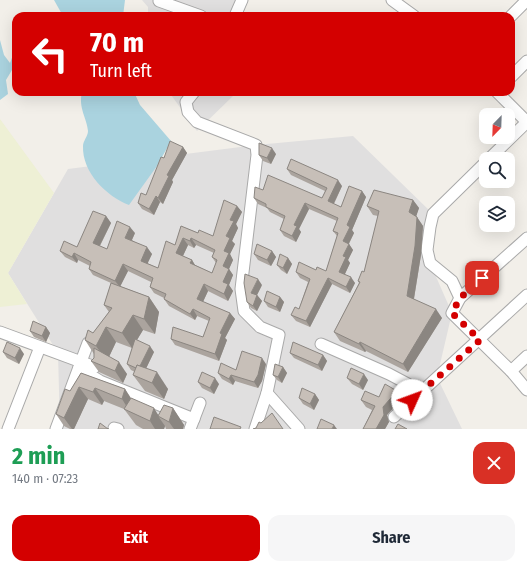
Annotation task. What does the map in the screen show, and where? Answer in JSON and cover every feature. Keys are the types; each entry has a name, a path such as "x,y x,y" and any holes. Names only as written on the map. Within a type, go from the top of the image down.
{"street":[{"path":"237,12 242,0"},
{"path":"392,0 408,12"},
{"path":"515,12 527,0"},
{"path":"159,1 190,12"},
{"path":"515,73 527,61"},
{"path":"191,96 186,102 188,112 197,122 256,146 257,155 241,289 244,311 260,327 279,335 267,393 255,429"},
{"path":"496,152 527,122 501,96"},
{"path":"460,298 452,281 430,263 427,250 430,227 434,214 479,169"},
{"path":"527,238 460,298 452,313 511,371 527,390"},
{"path":"394,417 421,391 480,340 527,295"},
{"path":"0,332 40,347 80,365 100,381 192,424 200,404"},
{"path":"56,429 88,343"},
{"path":"322,344 390,374 421,391"},
{"path":"8,429 40,347"},
{"path":"511,371 527,356"},
{"path":"80,365 95,367"},
{"path":"267,393 299,429"}],"shaded area":[{"path":"142,0 248,0 244,12 148,12 148,7"},
{"path":"172,96 233,96 197,131"},
{"path":"353,136 433,214 430,263 452,313 437,377 462,429 60,429 58,353 8,273 68,169 256,145"}],"green space":[{"path":"0,119 54,193 8,273 27,304 0,307"}],"water":[{"path":"54,0 125,0 124,12 61,12"},
{"path":"0,40 4,55 10,63 12,58 12,70 6,80 8,94 0,100"},
{"path":"81,96 136,96 140,105 171,141 157,166 129,205 112,196 91,174 84,156 83,146 88,131"}],"building":[{"path":"170,141 183,147 167,175 169,176 158,198 156,196 149,209 138,203 141,193 146,195 161,157 164,158"},
{"path":"259,143 272,148 267,158 259,155"},
{"path":"291,159 338,180 328,201 341,207 349,186 362,191 347,225 350,227 343,241 349,244 343,256 346,257 339,272 351,277 346,287 328,278 306,321 291,315 295,307 299,309 310,279 296,272 299,262 316,270 317,267 326,271 338,233 333,231 338,218 305,203 294,225 297,226 292,236 280,230 285,216 266,207 266,204 254,198 255,187 263,190 268,175 322,198 327,188 287,169"},
{"path":"374,190 413,200 409,212 417,217 415,246 407,296 436,309 403,364 360,342 359,344 334,332 360,282 358,281 362,271 364,272 379,211 367,206"},
{"path":"224,200 237,206 230,220 234,221 226,236 230,238 224,251 229,253 223,266 229,269 223,282 228,284 224,294 204,284 197,299 230,313 220,333 222,334 215,354 171,339 173,327 203,337 210,318 193,309 190,314 164,299 166,294 150,287 153,278 123,264 115,281 89,269 91,262 74,253 72,257 60,251 64,241 77,247 93,211 106,216 93,243 107,249 117,221 130,227 125,238 147,247 141,261 158,268 166,241 175,245 181,226 198,233 199,230 213,236","holes":["183,238 190,241 191,238 215,250 212,257 217,260 212,273 190,263 192,260 176,253"]},
{"path":"257,244 272,251 267,260 254,254"},
{"path":"280,254 288,258 283,268 277,265"},
{"path":"245,274 258,279 251,293 257,295 253,306 247,302 244,283"},
{"path":"111,283 149,297 144,319 133,315 122,333 106,327 96,346 85,340 88,330 93,333 112,308 104,305"},
{"path":"267,291 280,297 276,307 264,301"},
{"path":"33,321 46,327 42,336 30,331"},
{"path":"135,339 150,346 140,366 137,365 136,368 127,364"},
{"path":"7,342 20,348 15,358 3,352"},
{"path":"293,342 323,355 318,365 290,353"},
{"path":"94,348 119,362 115,371 91,361 94,358"},
{"path":"242,351 262,358 258,375 254,382 231,375 229,379 218,373 221,363 236,370"},
{"path":"275,364 283,367 278,377 273,375"},
{"path":"137,365 157,372 152,383 133,375"},
{"path":"351,368 364,374 359,384 347,378"},
{"path":"202,372 215,378 210,388 198,382"},
{"path":"81,373 125,389 122,399 95,388 93,392 79,387 64,418 56,414 65,389 70,391"},
{"path":"385,384 397,391 383,407 384,415 376,429 363,429 375,406 361,400 365,391 379,397"},
{"path":"302,388 315,394 310,404 299,398"},
{"path":"131,398 154,408 150,421 124,409"},
{"path":"164,405 173,408 169,422 158,416"},
{"path":"272,413 283,429 253,429 256,428 259,422 261,423"},
{"path":"214,417 241,427 240,429 210,429"},
{"path":"321,419 334,425 332,429 317,429"},
{"path":"100,423 108,429 98,429"},
{"path":"398,424 407,429 395,429"}],"route":[{"path":"412,400 480,340 452,313 460,298 482,278"}]}
